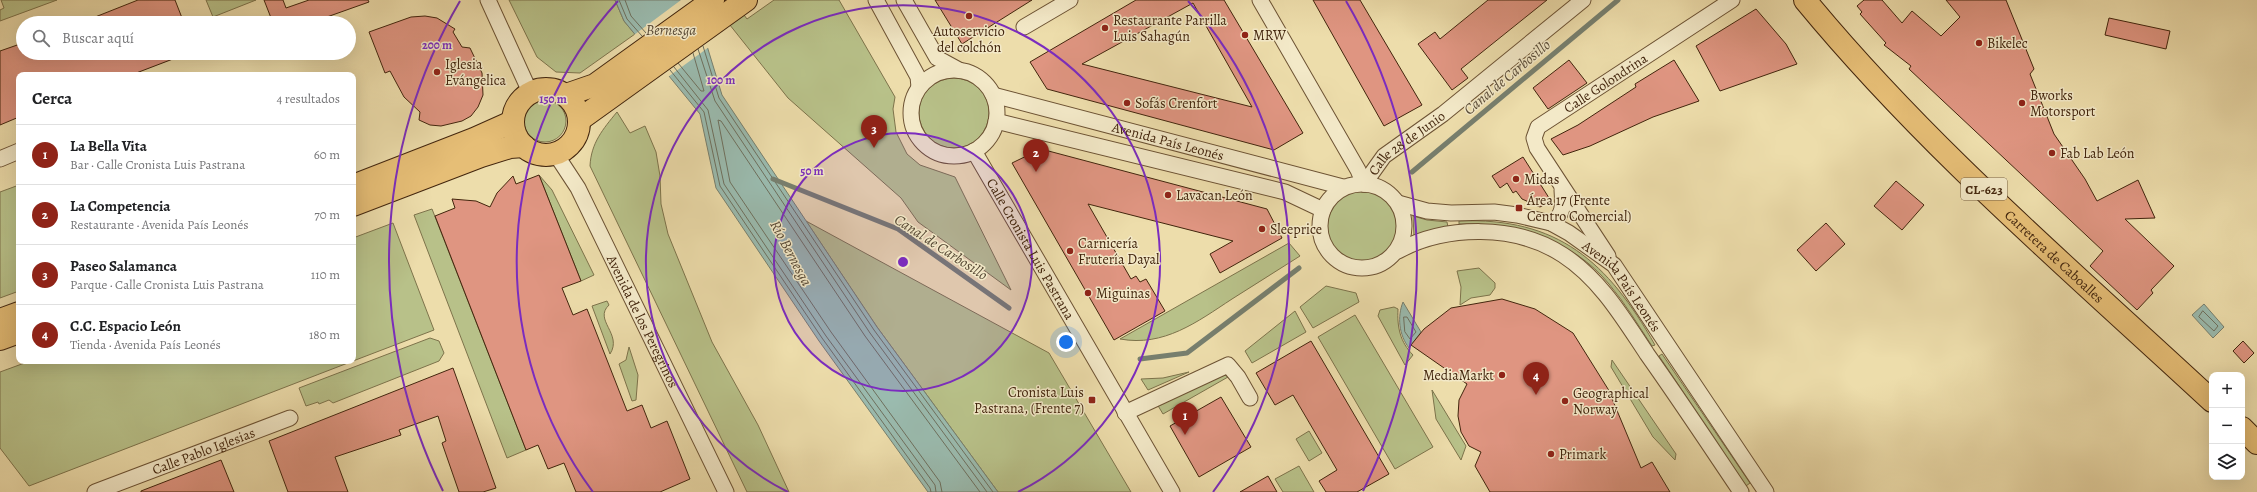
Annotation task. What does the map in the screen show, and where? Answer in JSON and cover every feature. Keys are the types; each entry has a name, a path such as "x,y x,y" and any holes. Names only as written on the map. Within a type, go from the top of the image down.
{"main road":[{"path":"579,120 608,88 713,0"},
{"name":"Carretera de Caboalles","path":"1805,0 1895,102 1965,172 2209,398"},
{"path":"566,95 595,85 608,88 741,3"},
{"path":"540,88 549,88 566,95 578,112 579,120 573,141 556,153 544,155 533,152 524,146 516,138 512,122 519,104 530,92 540,88"},
{"path":"356,185 474,139 512,122"},
{"path":"356,204 481,156 510,147 524,146"},
{"path":"0,320 16,314"},
{"path":"0,339 16,333"},
{"path":"2245,431 2257,443"}],"street":[{"path":"488,0 530,92"},
{"path":"876,0 918,77 919,87"},
{"path":"904,0 938,58 959,70 973,74 985,83 993,95 997,108 996,121 992,133 984,143 974,151 962,155 949,155 934,151 922,142 914,130 911,115 913,100 919,87 930,77 944,71 959,70"},
{"path":"1024,27 1070,0"},
{"path":"1260,0 1358,170 1364,184"},
{"name":"Calle 28 de Junio","path":"1364,184 1384,156 1443,114 1583,0"},
{"name":"Calle Golondrina","path":"1614,265 1562,190 1537,148 1534,138 1538,127 1732,0"},
{"name":"Avenida País Leonés","path":"993,95 1343,187"},
{"name":"Avenida País Leonés","path":"996,121 1285,192 1323,210"},
{"name":"Calle Cronista Luis Pastrana","path":"974,151 1172,492"},
{"path":"0,159 16,153"},
{"name":"Avenida de los Peregrinos","path":"556,153 578,188 726,492"},
{"path":"1364,184 1389,192 1398,203 1404,218 1404,229 1398,251 1387,261 1359,270 1344,265 1332,256 1324,246 1320,229 1323,210 1328,200 1343,187 1364,184"},
{"path":"1551,223 1559,219 1563,207 1562,190"},
{"name":"Avenida País Leonés","path":"1398,203 1427,211 1451,213 1494,212 1517,215 1551,223 1568,232 1614,265 1766,492"},
{"name":"Avenida País Leonés","path":"1398,251 1413,242 1443,235 1468,232 1505,234 1535,242 1564,255 1607,295 1741,492"},
{"path":"1125,413 1228,365 1238,377 1250,398"},
{"name":"Calle Pablo Iglesias","path":"95,492 290,418"}],"green space":[{"path":"1,0 57,0 0,21 0,10 4,8"},
{"path":"206,0 256,0 216,16 213,16"},
{"path":"509,0 615,0 624,21 635,34 580,73 556,72 537,57"},
{"path":"710,0 733,0 747,19 774,0 839,0 895,97 893,109 896,132 907,154 920,165 955,177 1011,290 918,222 901,198 788,98"},
{"path":"954,78 967,81 979,88 986,100 989,113 986,126 979,138 967,145 954,148 941,145 929,138 922,126 919,113 922,100 929,88 941,81"},
{"path":"541,100 549,100 557,103 563,109 566,121 563,133 557,139 549,142 541,142 533,139 527,133 524,125 524,117 527,109 533,103"},
{"path":"617,112 630,133 645,126 656,152 660,176 661,204 668,234 712,342 758,425 789,492 747,492 590,166 595,143"},
{"path":"539,175 552,190 594,275 581,281"},
{"path":"16,186 16,292 0,298 0,192"},
{"path":"1362,191 1381,197 1391,207 1397,226 1391,245 1381,255 1362,261 1343,255 1333,245 1327,226 1333,207 1343,197"},
{"path":"432,209 526,450 507,458 414,215"},
{"path":"1413,216 1427,220 1447,222 1448,227 1414,236"},
{"path":"806,221 1049,353 1131,492 998,492 877,327"},
{"path":"1459,221 1494,222 1525,227 1552,237 1576,250 1598,268 1618,290 1637,316 1655,345 1652,346 1626,306 1609,284 1595,269 1578,256 1560,245 1542,237 1522,231 1501,226 1459,224"},
{"path":"393,223 434,330 356,360 356,237"},
{"path":"1289,243 1300,256 1193,324 1166,336 1136,341 1120,339"},
{"path":"1479,268 1495,283 1495,288 1490,295 1471,298 1460,305 1461,287 1457,271"},
{"path":"1326,286 1356,293 1359,302 1313,328 1300,307"},
{"path":"607,301 609,305 604,316 613,340 613,347 610,354 592,306"},
{"path":"1394,307 1398,309 1400,334 1405,345 1413,355 1405,365 1378,316 1380,310"},
{"path":"1295,311 1306,332 1252,363 1245,351"},
{"path":"1355,315 1433,447 1395,469 1318,337"},
{"path":"430,338 439,341 444,353 439,361 333,403 329,400 319,404 318,402 306,406 299,388"},
{"path":"629,347 638,375 636,400 632,401 619,364 626,360"},
{"path":"1662,354 1750,483 1746,486 1659,356"},
{"path":"1612,360 1676,454 1675,460 1653,437 1611,367"},
{"path":"22,364 345,364 29,486 0,448 0,372"},
{"path":"1189,372 1148,390 1141,379 1163,378"},
{"path":"1225,375 1228,377 1163,414 1157,404"},
{"path":"1432,390 1466,446 1461,460 1436,419"},
{"path":"1309,431 1322,453 1309,461 1296,439"},
{"path":"1299,466 1314,492 1283,492 1275,479"}],"water":[{"name":"Bernesga","path":"615,0 693,0 722,95 877,327 998,492 928,492 819,341 716,188 700,114 624,21"},
{"path":"1403,302 1421,332 1409,348 1403,337 1400,326 1400,314"},
{"path":"2204,304 2224,327 2213,338 2192,315"}],"pier":[{"path":"681,0 695,0 709,47 668,77 634,35"}],"building":[{"path":"138,0 175,0 181,16 98,16"},
{"path":"264,0 283,0 286,8 309,0 368,0 369,2 330,16 270,16"},
{"path":"935,0 1032,0 962,44"},
{"path":"1136,0 1224,0 1303,133 1274,150 1047,89 1030,62","holes":["1193,3 1252,107 1082,64"]},
{"path":"1313,0 1360,0 1422,105 1384,126"},
{"path":"1488,0 1547,0 1461,69 1468,78 1452,90 1418,44 1435,32 1440,39"},
{"path":"1864,0 1882,0 1902,23 1912,11 1941,36 1960,17 1946,0 2006,0 2034,69 2030,74 2054,134 2085,179 2097,201 2138,180 2155,218 2125,219 2174,266 2151,290 2153,293 2137,310 2090,266 2103,251 1909,69 1911,66 1884,45 1886,43 1860,14 1862,12 1857,6"},
{"path":"1756,9 1786,44 1797,64 1720,91 1696,46"},
{"name":"Iglesia Evángelica","path":"425,16 437,18 455,29 453,32 462,47 470,48 482,73 483,95 478,107 471,116 462,121 441,126 430,125 419,120 420,112 404,97 390,71 385,73 369,32 411,17"},
{"path":"2109,18 2170,31 2166,49 2105,35"},
{"path":"16,45 16,60 170,60 139,72 16,72 16,118 0,125 0,51"},
{"path":"1569,60 1587,83 1548,109 1533,88"},
{"path":"1674,60 1699,101 1653,117 1590,146 1563,155 1551,139 1578,125 1636,87 1635,84"},
{"path":"1041,149 1267,209 1282,238 1220,273 1210,254 1233,241 1088,204 1131,279 1136,276 1140,282 1146,279 1165,311 1114,340 1012,163"},
{"name":"Midas","path":"1523,157 1551,201 1540,207 1522,199 1516,191 1513,193 1507,183 1500,188 1492,176"},
{"path":"539,175 581,281 562,288 573,315 587,309 627,411 642,405 651,428 667,421 690,479 660,492 576,492 564,463 548,469 538,445 526,450 435,216 455,208 452,199 476,201 490,207 497,193 513,176 516,184"},
{"path":"1896,181 1924,205 1902,230 1874,206"},
{"path":"1826,223 1845,244 1816,271 1797,250"},
{"path":"1502,299 1535,309 1573,333 1608,389 1641,468 1652,462 1670,492 1490,492 1475,466 1481,452 1469,446 1461,432 1458,416 1459,400 1467,384 1411,345 1424,329 1451,308"},
{"path":"1311,341 1389,474 1357,492 1326,492 1319,481 1337,470 1293,395 1275,405 1256,373"},
{"path":"2243,341 2254,353 2244,363 2233,351"},
{"path":"453,368 496,488 483,492 459,492 442,443 446,441 438,416 399,430 401,435 335,457 348,492 288,492 269,441"},
{"path":"1221,397 1251,447 1199,477 1170,426"},
{"path":"221,460 234,492 141,492 141,491"},
{"path":"1268,476 1277,492 1240,492"}],"waterway":[{"name":"Canal de Carbosillo","path":"1412,172 1618,0"},
{"name":"Canal de Carbosillo","path":"773,179 898,229 1009,308"},
{"name":"Canal de Carbosillo","path":"1140,359 1187,353 1299,268"}],"place":[{"name":"Autoservicio del colchón","path":"969,16"},
{"name":"Restaurante Parrilla Luis Sahagún","path":"1105,28"},
{"name":"MRW","path":"1245,35"},
{"name":"Bikelec","path":"1979,43"},
{"name":"Iglesia Evángelica","path":"437,72"},
{"name":"Sofás Crenfort","path":"1127,103"},
{"name":"Bworks Motorsport","path":"2022,103"},
{"name":"Paseo Salamanca","path":"874,148"},
{"name":"Fab Lab León","path":"2052,153"},
{"name":"La Competencia","path":"1036,172"},
{"name":"Midas","path":"1516,179"},
{"name":"Lavacan León","path":"1168,195"},
{"name":"Área 17 (Frente Centro Comercial)","path":"1519,208"},
{"name":"Sleeprice","path":"1262,229"},
{"name":"Carnicería Frutería Dayal","path":"1070,251"},
{"name":"Miguinas","path":"1088,293"},
{"name":"MediaMarkt","path":"1502,375"},
{"name":"C.C. Espacio León","path":"1536,395"},
{"name":"Cronista Luis Pastrana, (Frente 7)","path":"1092,400"},
{"name":"Geographical Norway","path":"1565,401"},
{"name":"La Bella Vita","path":"1185,435"},
{"name":"Primark","path":"1551,454"}],"water label":[{"name":"Río Bernesga","path":"791,253"}]}
